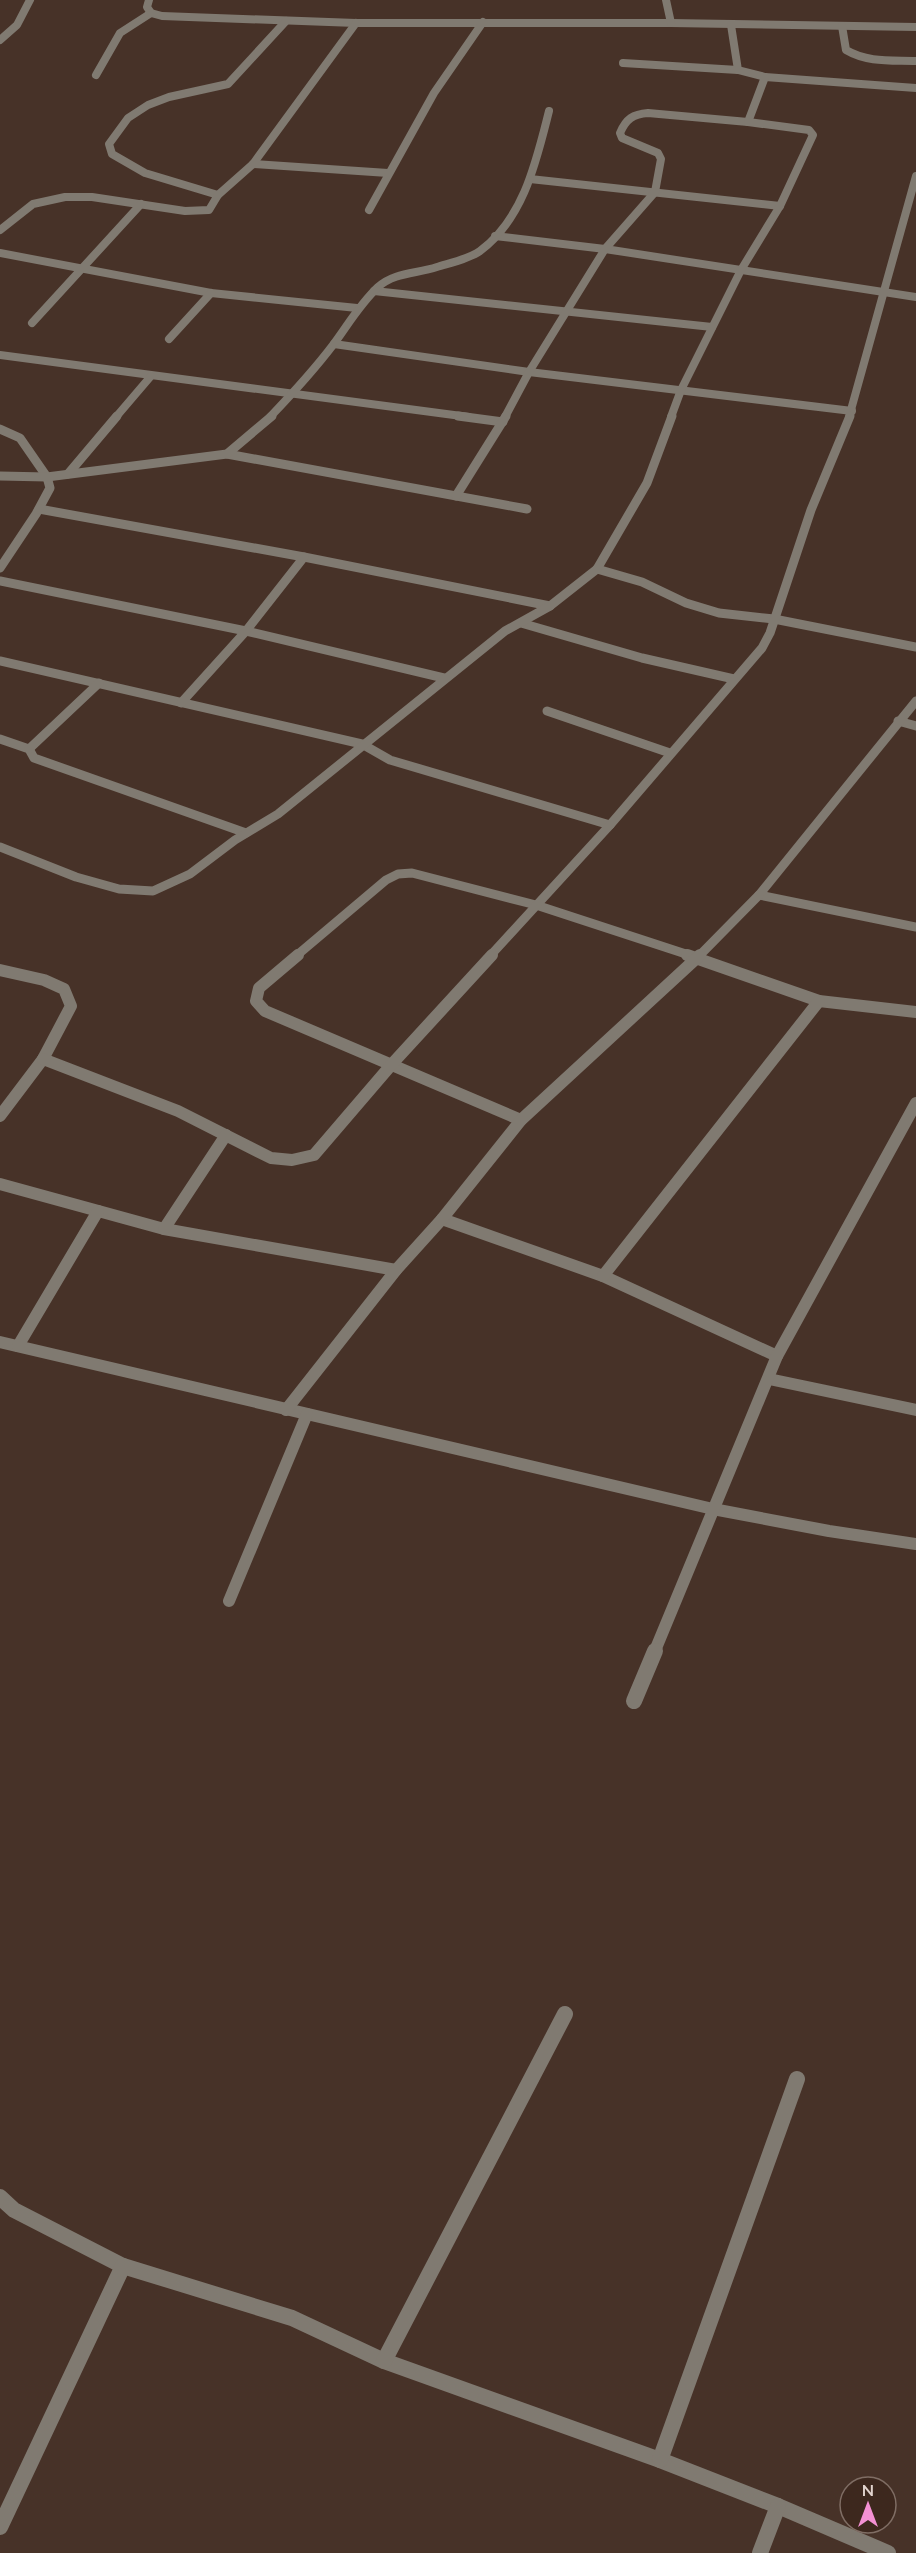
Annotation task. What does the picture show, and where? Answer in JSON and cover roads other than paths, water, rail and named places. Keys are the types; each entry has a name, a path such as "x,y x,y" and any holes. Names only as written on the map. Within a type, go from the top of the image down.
{"street":[{"path":"0,40 17,25 30,0"},
{"path":"150,0 147,8 151,13"},
{"path":"666,0 671,23"},
{"path":"96,75 120,33 151,13 176,17 356,23 671,23 916,27"},
{"path":"218,195 145,173 112,154 109,144 128,117 148,105 169,97 228,84 286,21"},
{"path":"369,210 434,93 483,22"},
{"path":"0,230 33,204 48,200 92,197 185,212 209,210 218,195 253,164 356,23"},
{"path":"730,25 738,70"},
{"path":"842,26 846,50 854,56 916,61"},
{"path":"623,63 738,70 765,77 916,88"},
{"path":"748,122 765,77"},
{"path":"227,454 266,422 292,395 334,344 357,308 374,291 393,276 433,268 478,253 495,236 518,207 530,179 549,111"},
{"path":"0,847 114,888 152,891 178,881 246,833 278,814 505,631 550,606 597,569 647,483 681,390 741,270 780,206 813,135 809,130 648,113 634,113 628,117 620,133 622,138 649,147 658,153 661,159 655,192 606,249 529,372 504,422 456,496"},
{"path":"253,164 388,173"},
{"path":"43,1059 178,1111 271,1158 292,1160 314,1155 392,1064 610,825 762,648 770,633 811,510 852,411 916,176"},
{"path":"530,179 780,206"},
{"path":"32,323 141,204"},
{"path":"495,236 606,249 916,297"},
{"path":"0,253 211,293 357,308"},
{"path":"374,291 712,327"},
{"path":"169,339 211,293"},
{"path":"334,344 529,372 852,411"},
{"path":"0,355 504,422"},
{"path":"68,474 151,376"},
{"path":"0,429 20,438 47,477 50,488 39,509 0,568"},
{"path":"0,476 47,477 227,454 527,509"},
{"path":"39,509 304,557 550,606"},
{"path":"181,703 246,631 304,557"},
{"path":"597,569 642,582 686,603 719,613 774,619 916,647"},
{"path":"0,581 246,631 444,678"},
{"path":"521,623 642,658 734,679"},
{"path":"0,661 362,744 390,760 610,825"},
{"path":"29,749 99,683"},
{"path":"286,1410 396,1270 442,1219 521,1120 697,958 759,895 916,701"},
{"path":"547,711 670,753"},
{"path":"898,721 916,726"},
{"path":"0,739 29,749 34,758 246,833"},
{"path":"521,1120 265,1011 256,1001 259,988 387,880 398,874 412,873 536,905 819,1001 916,1012"},
{"path":"759,895 916,927"},
{"path":"0,970 44,980 64,989 71,1006 43,1059 0,1116"},
{"path":"603,1276 819,1001"},
{"path":"634,1701 777,1356 916,1103"},
{"path":"164,1229 226,1135"},
{"path":"0,1184 164,1229 396,1270"},
{"path":"18,1346 98,1211"},
{"path":"442,1219 603,1276 777,1356"},
{"path":"0,1342 713,1509 829,1531 916,1544"},
{"path":"769,1379 916,1410"},
{"path":"229,1601 307,1414"},
{"path":"384,2361 564,2014"},
{"path":"660,2460 797,2079"},
{"path":"0,2197 14,2210 123,2266 292,2318 384,2361 660,2460 778,2506 888,2553"},
{"path":"0,2527 123,2266"},
{"path":"760,2553 778,2506"}]}
